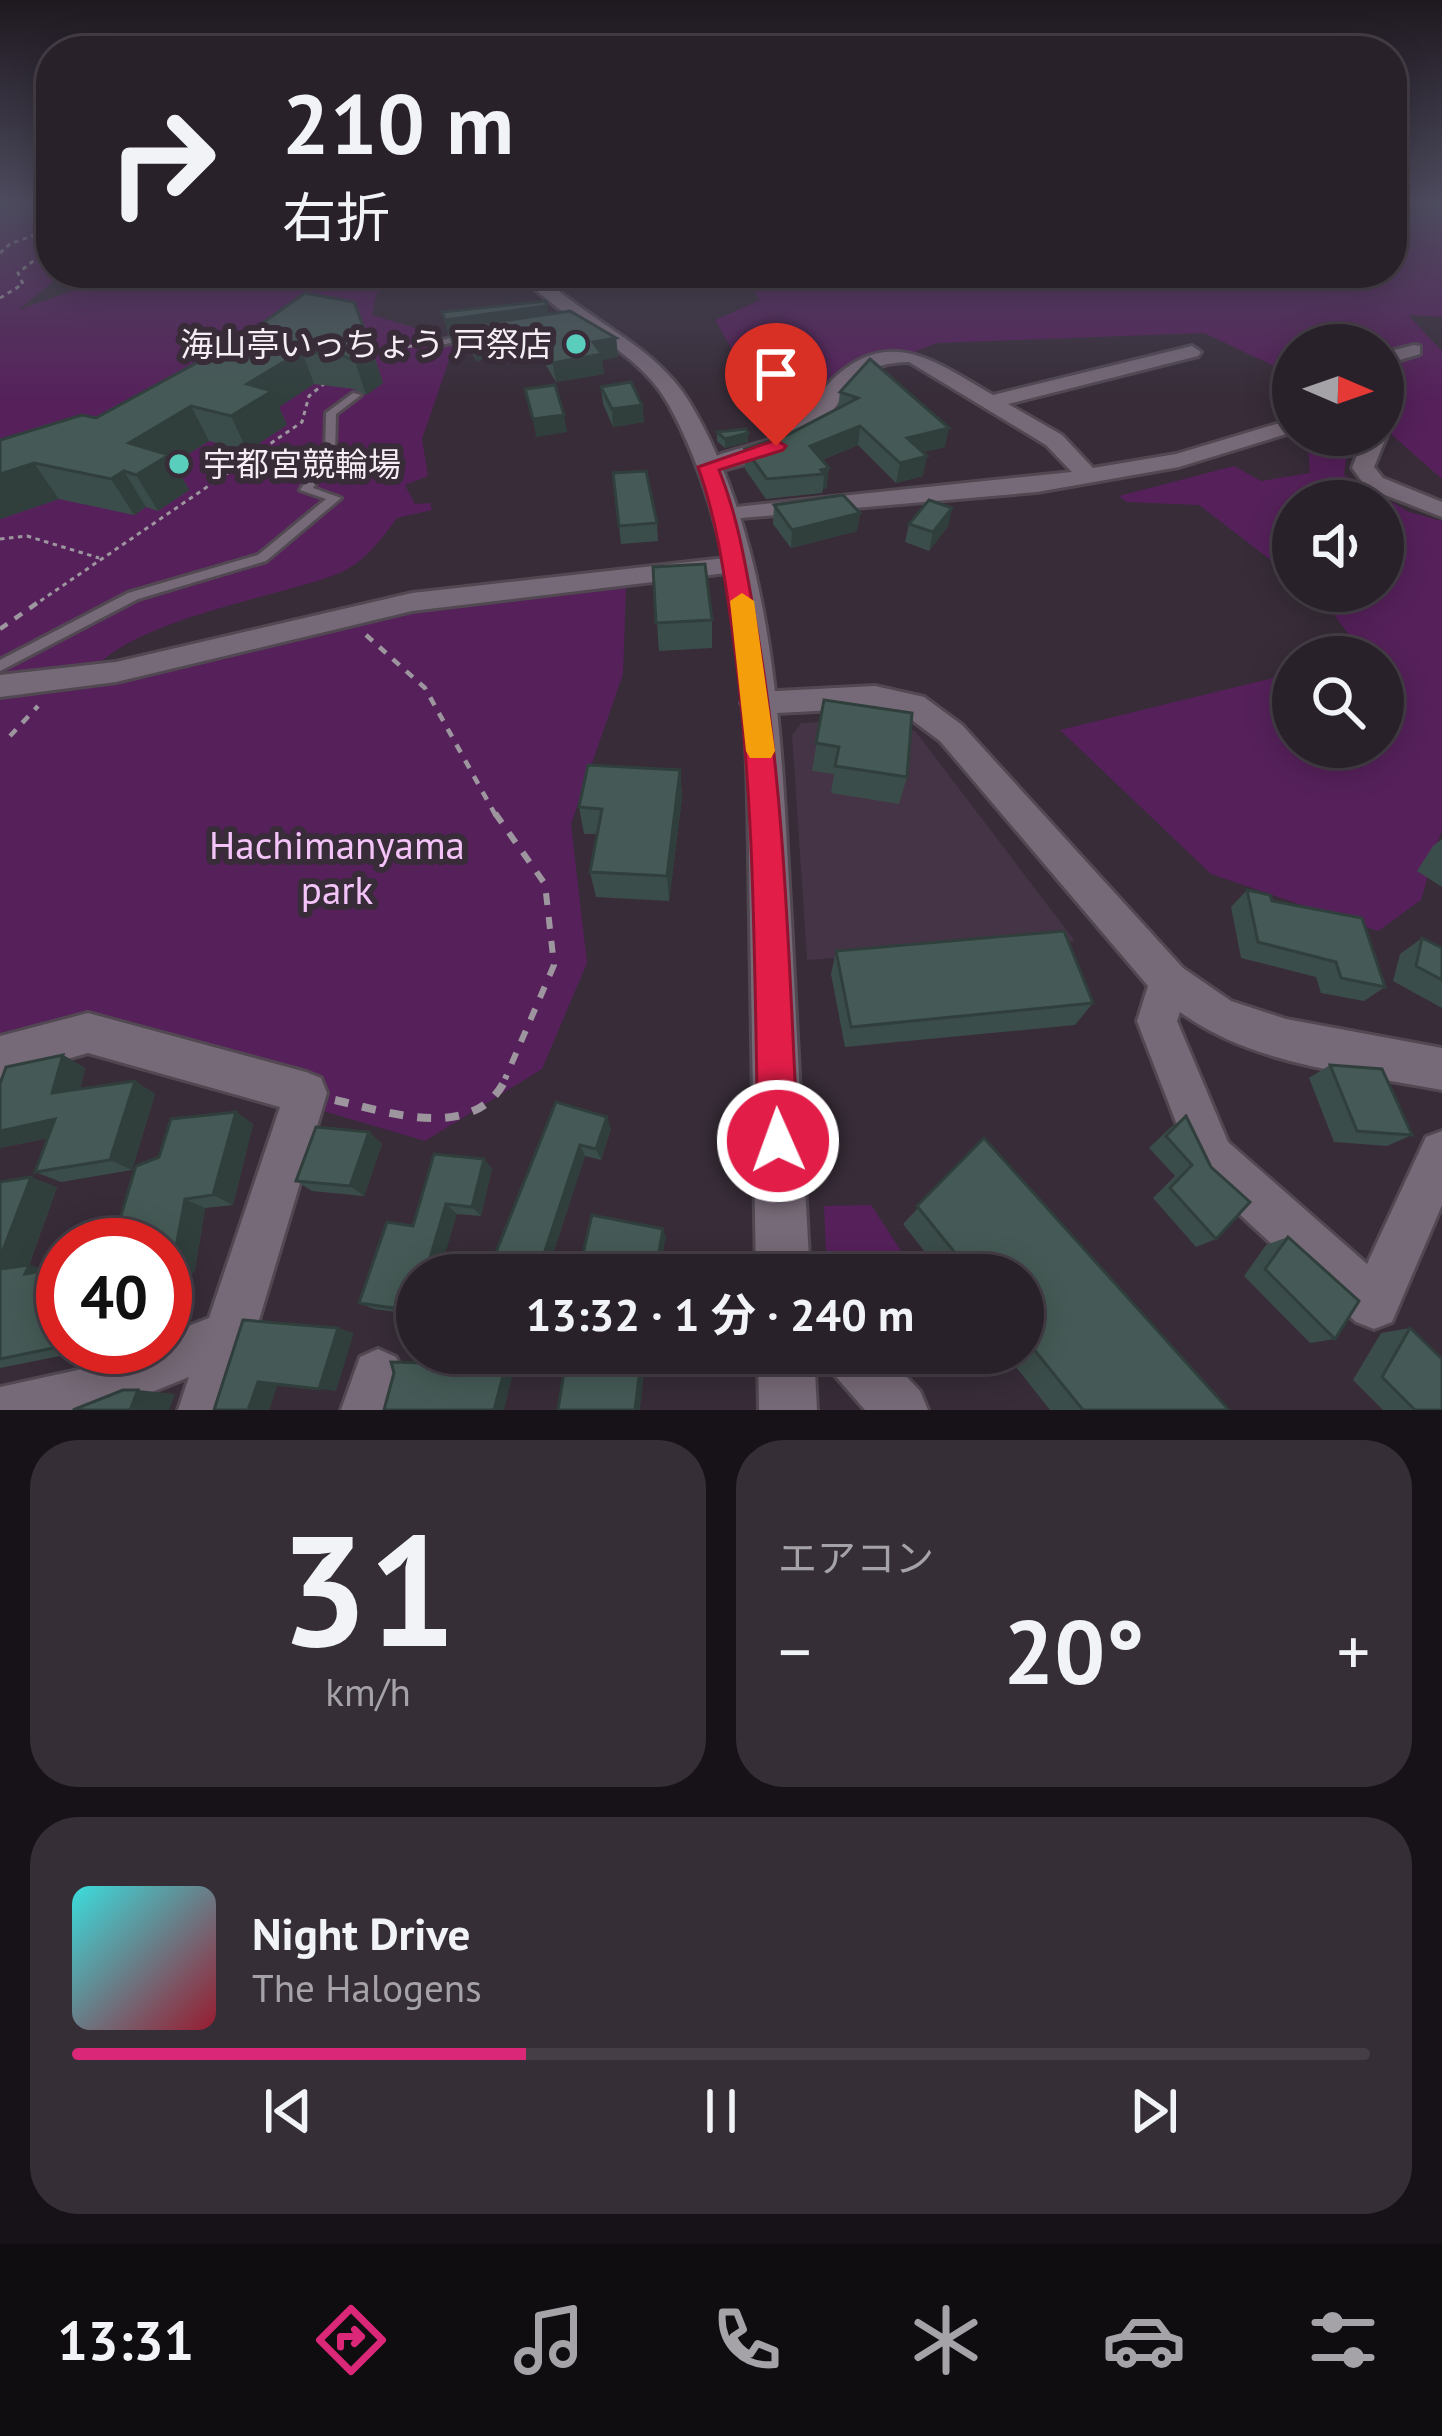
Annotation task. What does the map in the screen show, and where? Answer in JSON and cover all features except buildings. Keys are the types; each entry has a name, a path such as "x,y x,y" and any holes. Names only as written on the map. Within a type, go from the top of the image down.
{"street":[{"path":"543,288 575,322 632,350 664,382 690,424 726,515 756,703 768,873 782,1254"},
{"path":"1404,353 1414,350"},
{"path":"991,402 1192,352"},
{"path":"708,467 776,446 813,423 832,390 891,355 913,356 1054,440 1088,476"},
{"path":"1252,438 1272,419"},
{"path":"726,515 1037,485 1179,460 1272,431"},
{"path":"1368,456 1363,468 1375,483 1442,510"},
{"path":"0,686 116,672 412,602 734,565"},
{"path":"756,703 875,697 913,705 950,733 1168,981 1220,1017 1286,1040 1442,1069"},
{"path":"1168,981 1157,1021 1212,1157 1374,1304 1442,1153"},
{"path":"0,1057 88,1033 306,1093 205,1410"},
{"path":"9,1410 78,1396 230,1335"},
{"path":"786,1374 788,1410"},
{"path":"868,1374 901,1410"}],"lane":[{"path":"437,343 471,336"},
{"path":"0,666 133,596 262,558 335,498 306,490 330,454 331,413 356,395"}],"path":[{"path":"0,298 23,284 18,273 24,268"},
{"path":"372,351 437,343"},
{"path":"0,629 302,422 309,396 325,382"},
{"path":"0,539 27,536 100,559"},
{"path":"306,1093 428,1121 461,1116 501,1090 554,965 545,884 506,833 425,688 376,647 351,616"},
{"path":"10,736 39,704 24,704"}],"shaded area":[{"path":"896,721 916,732 1075,941 807,960 792,735 801,723"}],"green space":[{"name":"Hachimanyama park","path":"0,268 36,268 36,288 45,288 18,310 81,288 385,288 377,293 372,315 435,334 437,342 454,346 422,439 428,476 405,485 415,504 430,503 432,510 397,518 363,558 337,574 196,615 125,645 99,664 83,686 405,607 626,587 623,674 571,824 587,963 542,1069 425,1141 150,1060 64,1024 0,1043"},
{"path":"1407,268 1442,268 1442,317 1408,315 1442,351 1442,479 1404,446 1404,324 1272,324 1272,365 1204,333 937,343 767,410 715,320 760,300 752,288 1407,288"},
{"path":"1309,456 1346,456 1344,475 1353,480 1272,480 1272,561 1199,505 1127,502 1119,496 1234,466 1261,481 1310,473"},
{"path":"1404,509 1442,521 1442,829 1421,900 1378,931 1211,874 1060,730 1272,678 1272,768 1404,768 1404,636 1350,636 1332,612 1404,612"},
{"path":"871,1205 903,1254 826,1254 824,1206"}],"slow traffic":[{"path":"742,601 761,751"}],"place":[{"name":"海山亭いっちょう 戸祭店","path":"576,344"},
{"name":"宇都宮競輪場","path":"179,464"}],"route":[{"path":"776,446 708,467 726,515 756,703 778,1141"}]}
